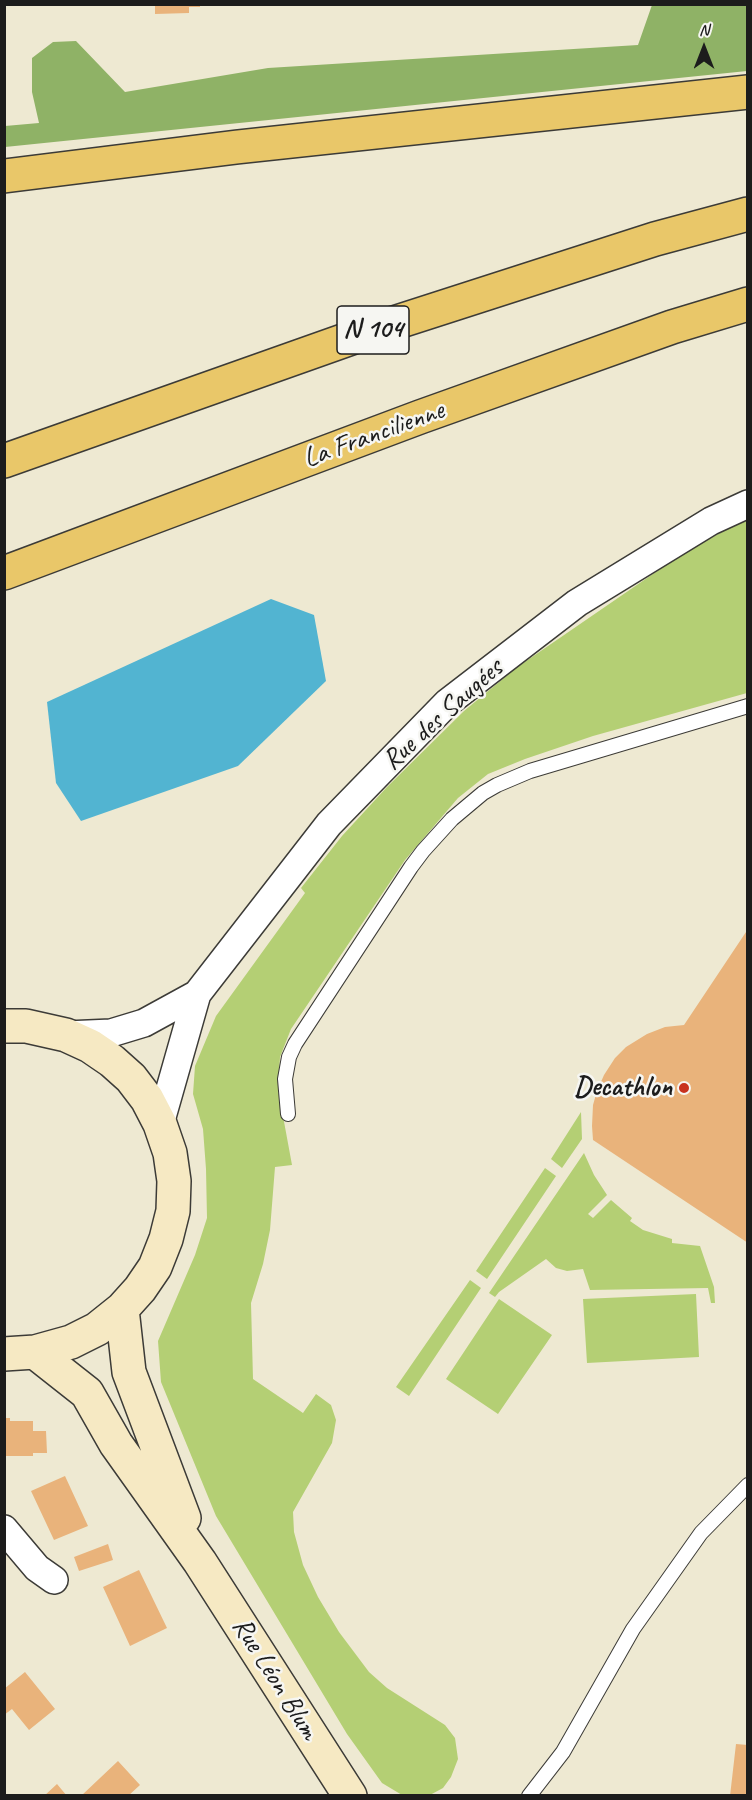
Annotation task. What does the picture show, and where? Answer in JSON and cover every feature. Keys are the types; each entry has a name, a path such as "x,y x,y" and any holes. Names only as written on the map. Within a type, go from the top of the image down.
{"highway":[{"path":"4,176 237,147 747,92"},
{"name":"N 104","path":"4,461 388,325 644,243 747,214"},
{"name":"La Francilienne","path":"4,573 420,417 672,327 747,304"}],"main road":[{"path":"12,1022 66,1035 90,1046 131,1078 147,1099 160,1124 170,1153 174,1181 172,1211 166,1239 155,1267 140,1289 122,1309 97,1329 80,1338 20,1353"},
{"name":"Rue Léon Blum","path":"122,1309 129,1372 200,1562"},
{"name":"Rue Léon Blum","path":"20,1353 87,1393 116,1444 200,1562 350,1796"}],"street":[{"name":"Rue des Saugées","path":"160,1124 197,994 329,824 447,703 577,603 711,520 747,504"},
{"name":"Rue des Saugées","path":"66,1035 111,1033 144,1023 197,994"},
{"path":"4,1529 37,1568 54,1580"}],"lane":[{"path":"288,1114 285,1079 289,1057 295,1044 417,859 452,819 496,784 530,771 747,705"},
{"path":"529,1796 563,1752 633,1629 701,1533 747,1485"}],"green space":[{"path":"652,5 747,5 747,71 5,147 5,126 39,123 32,92 32,58 53,42 76,41 125,92 268,68 638,45"},
{"path":"747,518 747,693 593,736 488,774 458,798 405,860 291,1029 280,1057 278,1089 292,1165 275,1167 270,1230 251,1303 253,1379 303,1413 316,1394 331,1405 336,1420 332,1443 293,1512 294,1532 303,1565 318,1597 339,1632 369,1672 387,1688 445,1725 455,1738 458,1759 451,1777 443,1788 430,1795 402,1795 382,1783 347,1734 216,1516 161,1382 158,1341 195,1255 207,1218 203,1129 193,1094 195,1066 216,1016 305,893 301,888 342,836 387,787 464,711 516,668 682,554"},
{"path":"581,1112 582,1139 562,1168 551,1159"},
{"path":"584,1153 607,1195 588,1214 593,1218 611,1200 632,1218 630,1221 643,1230 672,1239 672,1243 700,1246 714,1287 715,1303 711,1303 708,1288 590,1290 583,1269 567,1271 556,1268 546,1259 495,1297 489,1293"},
{"path":"545,1168 556,1176 487,1279 476,1271"},
{"path":"470,1280 481,1288 409,1396 396,1387"},
{"path":"696,1294 699,1357 587,1363 583,1299"},
{"path":"499,1299 552,1335 498,1414 446,1379"}],"water":[{"path":"271,599 314,615 326,681 238,766 81,821 56,783 47,702"}],"building":[{"path":"155,5 200,5 200,7 189,7 189,13 155,14"},
{"name":"Decathlon","path":"748,929 748,1243 593,1140 592,1126 593,1105 597,1091 615,1058 626,1047 647,1034 665,1027 684,1025"},
{"path":"4,1418 10,1418 10,1421 33,1421 33,1431 46,1431 47,1453 33,1453 33,1456 4,1456"},
{"path":"65,1476 88,1526 54,1540 31,1491"},
{"path":"108,1544 113,1560 79,1571 74,1557"},
{"path":"139,1570 167,1628 130,1646 103,1587"},
{"path":"25,1672 55,1709 29,1730 12,1709 4,1715 4,1689"},
{"path":"736,1744 748,1745 748,1796 730,1796"},
{"path":"118,1761 140,1785 128,1796 81,1796"},
{"path":"57,1784 67,1796 44,1796"}],"place":[{"name":"Decathlon","path":"684,1088"}]}
